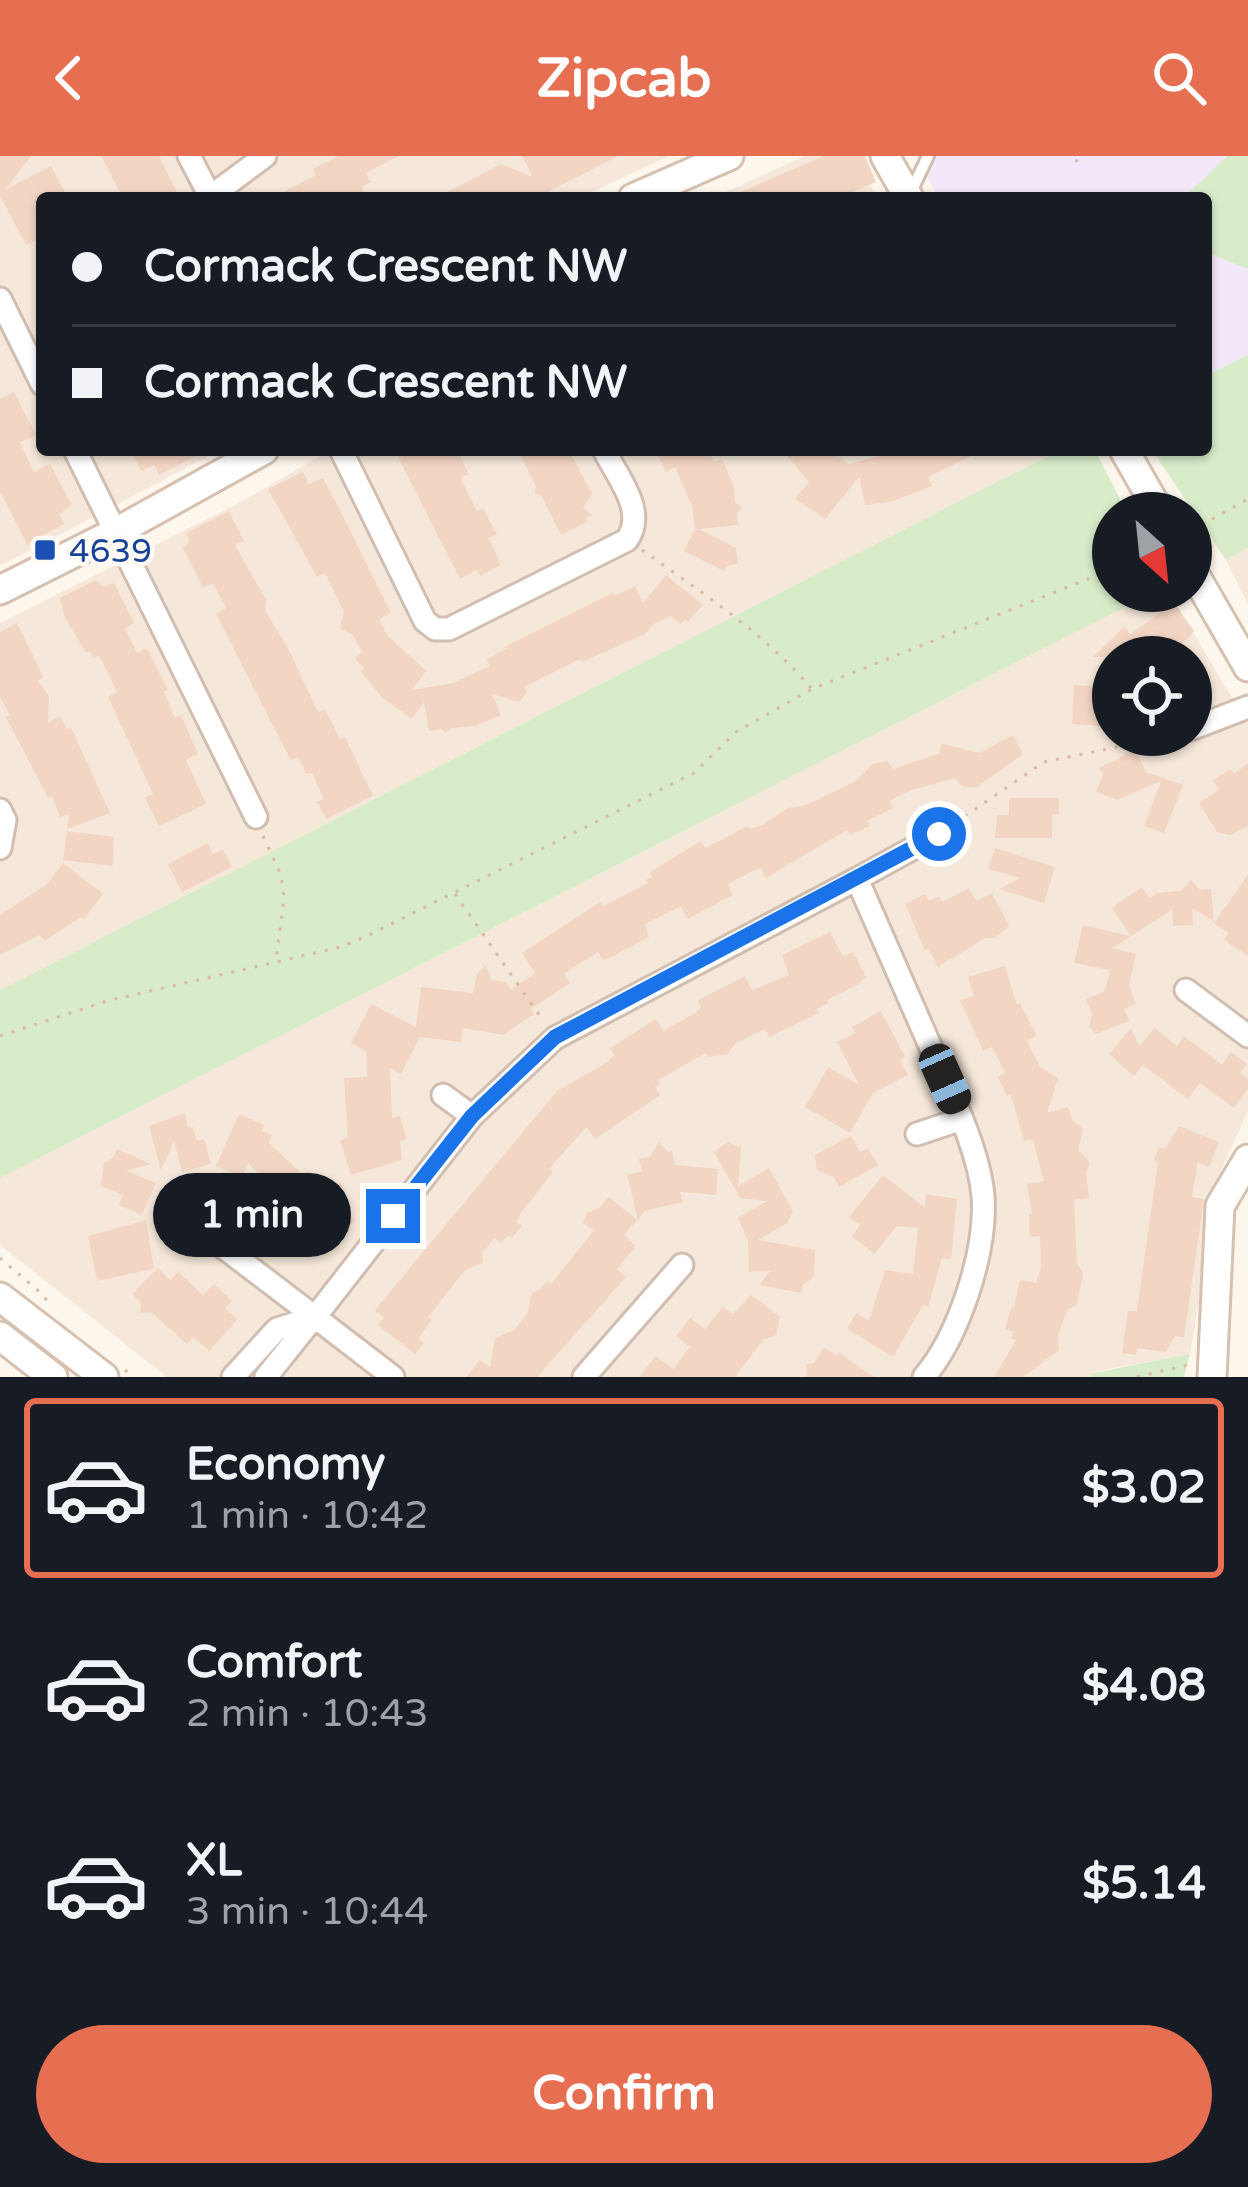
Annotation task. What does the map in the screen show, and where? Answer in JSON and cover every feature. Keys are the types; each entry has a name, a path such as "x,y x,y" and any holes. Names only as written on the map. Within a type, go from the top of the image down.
{"street":[{"path":"190,156 208,192"},
{"path":"218,192 265,156"},
{"path":"646,192 729,156"},
{"path":"885,156 906,192"},
{"path":"0,299 36,372"},
{"path":"78,456 256,817"},
{"path":"0,590 253,456"},
{"path":"343,456 425,621 435,629 448,629 627,539 636,527 637,515 607,456"},
{"path":"1127,456 1148,492"},
{"path":"1212,604 1248,667"},
{"path":"1212,721 1248,707"},
{"path":"0,810 5,820 0,848"},
{"path":"266,1377 472,1116 555,1037 939,834"},
{"path":"857,879 962,1119 983,1197 974,1273 937,1361 923,1377"},
{"path":"1186,990 1248,1036"},
{"path":"443,1095 472,1116"},
{"path":"917,1134 962,1119"},
{"path":"1213,1368 1220,1206 1248,1160"},
{"path":"202,1231 393,1377"},
{"path":"584,1377 682,1265"},
{"path":"0,1297 104,1377"},
{"path":"232,1377 277,1329 315,1317"},
{"path":"0,1336 52,1377"}],"lane":[{"path":"911,192 928,156"}],"path":[{"path":"1212,519 1248,499"},
{"path":"627,539 735,617 812,689"},
{"path":"0,1036 106,1001 341,946 694,772 736,732 812,689 1092,577"},
{"path":"939,834 1044,762 1092,752"},
{"path":"256,817 280,875 284,898 276,962"},
{"path":"454,893 555,1037"},
{"path":"1137,1377 1213,1368"}],"shaded area":[{"path":"0,156 669,156 592,192 36,192 36,456 209,456 0,566"},
{"path":"805,156 853,156 874,192 725,192"},
{"path":"916,156 1248,156 1248,355 1212,373 1212,192 936,192"},
{"path":"320,456 1048,456 0,990 0,623 241,502"},
{"path":"1248,548 1248,604 1226,560"},
{"path":"1116,612 1181,612 1195,636 1092,636 1092,756 1212,756 1212,664 1248,724 1248,1111 1222,1168 1190,1354 1093,1372 1089,1377 167,1377 0,1245 0,1178"}],"green space":[{"path":"1227,156 1248,156 1248,269 1212,254 1212,192 1190,192"},
{"path":"1248,355 1248,548 1226,560 1212,539 1212,492 1180,492 1156,456 1212,456 1212,373"},
{"path":"1048,456 1098,456 1116,492 1092,492 1092,612 1116,612 0,1178 0,990"},
{"path":"1190,1354 1184,1377 1089,1377 1093,1373"}],"building":[{"path":"0,156 31,156 5,190 51,166 65,192 36,192 36,240 26,245 0,196"},
{"path":"101,156 159,156 177,192 120,192"},
{"path":"338,156 399,156 366,173 371,182 362,187 364,192 283,192 316,175 313,169"},
{"path":"522,156 618,156 548,192 447,192 501,164 533,177"},
{"path":"824,156 865,156 876,182 852,192 741,192"},
{"path":"14,392 36,435 20,442 34,472 50,464 72,505 59,514 64,524 27,544 0,491 0,399"},
{"path":"133,456 196,456 159,475 154,465 141,471"},
{"path":"460,456 469,474 460,478 477,511 483,508 497,534 489,538 501,565 480,576 477,570 460,579 398,457"},
{"path":"521,456 572,456 592,494 583,508 592,515 561,535 541,495 535,493"},
{"path":"658,456 722,459 734,486 735,502 742,508 737,513 738,525 699,529 736,548 738,564 724,571 684,551 695,529 692,506 675,467 666,472"},
{"path":"787,456 838,456 848,464 880,456 971,456 928,477 932,486 890,502 865,505 859,477 825,519 795,499 809,482"},
{"path":"303,472 309,484 323,478 339,508 391,613 379,619 387,635 426,671 412,690 453,683 490,666 487,659 505,647 613,593 635,586 643,603 666,575 703,605 688,622 681,624 671,616 645,634 524,687 527,692 519,702 492,694 501,715 446,733 429,731 424,702 412,719 383,698 360,671 364,668 355,659 362,652 353,635 340,629 344,612 325,573 317,577 268,489"},
{"path":"229,511 244,541 235,545 266,600 265,611 318,712 325,709 340,739 345,737 373,796 326,819 317,802 324,799 312,773 306,774 298,757 291,761 216,614 226,608 213,583 203,588 183,548 190,542 186,533"},
{"path":"96,580 104,587 114,583 134,623 125,628 137,653 147,648 168,690 164,692 175,718 181,715 198,754 186,760 206,804 159,826 145,798 153,794 108,697 117,692 99,655 94,658 90,651 86,653 65,618 60,598"},
{"path":"1162,612 1180,612 1194,631 1189,636 1115,636 1124,627 1131,634"},
{"path":"17,623 43,678 38,681 49,696 48,723 60,716 67,729 71,727 110,813 67,829 69,814 60,817 52,796 48,798 0,696 0,632"},
{"path":"1074,685 1092,686 1092,725 1072,724"},
{"path":"1013,735 1023,754 976,788 962,786 955,778 911,790 889,801 893,808 867,821 870,826 850,835 847,830 766,878 761,868 755,870 728,884 733,895 687,919 681,906 645,924 649,937 603,961 598,952 564,974 570,983 503,1035 463,1028 461,1042 420,1037 401,1074 390,1068 392,1118 400,1116 407,1139 400,1141 402,1160 351,1175 340,1140 348,1138 344,1078 367,1077 366,1051 351,1043 371,1004 416,1027 421,987 473,993 477,974 486,965 491,980 506,982 511,990 535,973 522,953 600,902 603,906 648,883 650,872 701,841 705,848 748,826 762,825 788,808 806,805 854,782 873,764 888,761 893,769 940,753 942,744 980,753"},
{"path":"1123,756 1138,756 1146,772 1183,785 1164,833 1144,826 1161,781 1117,800 1096,792 1103,774 1099,768"},
{"path":"1248,763 1248,826 1230,835 1217,832 1199,803 1219,790 1213,780 1231,769 1234,774"},
{"path":"1009,798 1059,798 1059,814 1052,814 1052,838 995,838 997,815 1009,815"},
{"path":"67,831 114,837 113,866 63,860"},
{"path":"208,843 213,854 223,850 232,867 182,892 168,864"},
{"path":"995,848 1055,867 1044,903 999,889 1020,878 988,869"},
{"path":"63,863 103,894 84,919 44,941 40,935 0,955 0,915 46,885"},
{"path":"1248,875 1248,956 1224,940 1229,933 1214,923"},
{"path":"1191,880 1200,890 1211,889 1214,922 1192,908 1193,925 1173,926 1172,910 1131,936 1112,908 1142,887 1150,898 1180,891"},
{"path":"969,888 976,901 992,893 1009,926 938,967 925,950 905,904 925,894 929,901 939,896 942,902"},
{"path":"1083,925 1131,936 1113,948 1136,954 1129,986 1136,1004 1124,1009 1129,1021 1096,1034 1089,1026 1092,1015 1086,999 1105,991 1110,970 1074,963"},
{"path":"830,932 843,957 853,952 866,977 857,985 827,1000 817,1009 819,1013 769,1037 765,1029 735,1044 728,1054 709,1057 706,1053 658,1080 655,1087 660,1095 595,1139 586,1127 549,1169 553,1172 521,1213 517,1222 522,1226 501,1244 495,1238 482,1253 483,1263 465,1270 428,1317 432,1320 418,1338 424,1343 415,1354 378,1325 384,1318 375,1310 557,1091 608,1062 614,1055 610,1048 656,1019 663,1031 697,1012 698,1000 745,976 752,990 789,975 782,955"},
{"path":"1005,966 1017,1005 1020,1003 1037,1036 1027,1041 1040,1067 1058,1078 1047,1113 1068,1107 1072,1120 1083,1129 1078,1150 1090,1162 1086,1173 1089,1198 1074,1200 1077,1263 1083,1273 1077,1305 1067,1310 1058,1336 1059,1350 1023,1377 994,1377 1016,1340 1005,1329 1020,1280 1036,1283 1041,1267 1040,1236 1030,1237 1027,1184 1044,1181 1034,1144 1031,1139 1024,1141 1011,1095 1007,1096 998,1077 1005,1073 992,1047 983,1051 960,1000 974,996 968,977"},
{"path":"881,1011 905,1057 900,1060 908,1075 873,1093 850,1133 805,1107 828,1067 859,1085 837,1042 855,1033 852,1027"},
{"path":"1131,1028 1139,1046 1155,1028 1177,1046 1184,1036 1222,1065 1231,1052 1247,1064 1240,1073 1248,1079 1248,1089 1234,1108 1200,1083 1188,1099 1143,1065 1134,1076 1109,1054"},
{"path":"185,1113 197,1141 204,1139 211,1164 182,1172 174,1141 161,1170 149,1126"},
{"path":"239,1114 264,1125 262,1131 272,1135 269,1143 303,1175 308,1171 325,1189 333,1182 341,1184 344,1193 332,1205 355,1220 325,1249 319,1242 308,1252 284,1230 268,1208 280,1196 248,1163 242,1177 216,1166"},
{"path":"1179,1126 1219,1142 1209,1167 1198,1162 1192,1197 1204,1199 1184,1337 1175,1336 1166,1352 1137,1348 1136,1355 1122,1353 1128,1311 1137,1311 1158,1162 1154,1160 1159,1147 1165,1149"},
{"path":"851,1136 860,1152 868,1148 878,1165 839,1187 834,1177 817,1170 815,1155"},
{"path":"659,1142 672,1151 675,1165 718,1169 716,1195 680,1192 683,1202 645,1211 638,1220 627,1175 642,1171 639,1159 650,1157"},
{"path":"728,1142 741,1148 738,1186 769,1168 793,1211 787,1223 758,1240 815,1250 814,1277 801,1293 759,1285 770,1271 749,1272 748,1241 738,1218 767,1201 740,1198 714,1152"},
{"path":"117,1149 151,1164 126,1171 156,1183 142,1215 119,1205 123,1195 101,1186 104,1163"},
{"path":"883,1175 925,1208 926,1194 957,1199 951,1259 942,1258 928,1307 923,1305 893,1357 847,1329 856,1313 869,1321 885,1270 913,1274 918,1228 897,1226 874,1254 852,1236 860,1225 849,1217"},
{"path":"609,1197 637,1220 624,1235 636,1246 617,1269 626,1277 537,1377 466,1377 480,1360 490,1368 495,1338 514,1330 527,1314 532,1292 547,1281 551,1284 594,1230 583,1223 586,1214"},
{"path":"146,1220 154,1269 97,1281 88,1236"},
{"path":"158,1268 170,1280 178,1272 203,1295 214,1284 232,1301 225,1308 238,1319 209,1351 193,1337 187,1344 151,1312 140,1313 141,1302 132,1294"},
{"path":"751,1295 780,1317 776,1335 763,1340 735,1377 639,1377 656,1356 673,1369 690,1347 676,1336 690,1318 705,1329 723,1307 733,1314"},
{"path":"824,1347 874,1377 807,1377 806,1364 814,1363"}],"place":[{"name":"4639","path":"45,550"}],"route":[{"path":"393,1216 472,1116 555,1037 939,834"}]}
